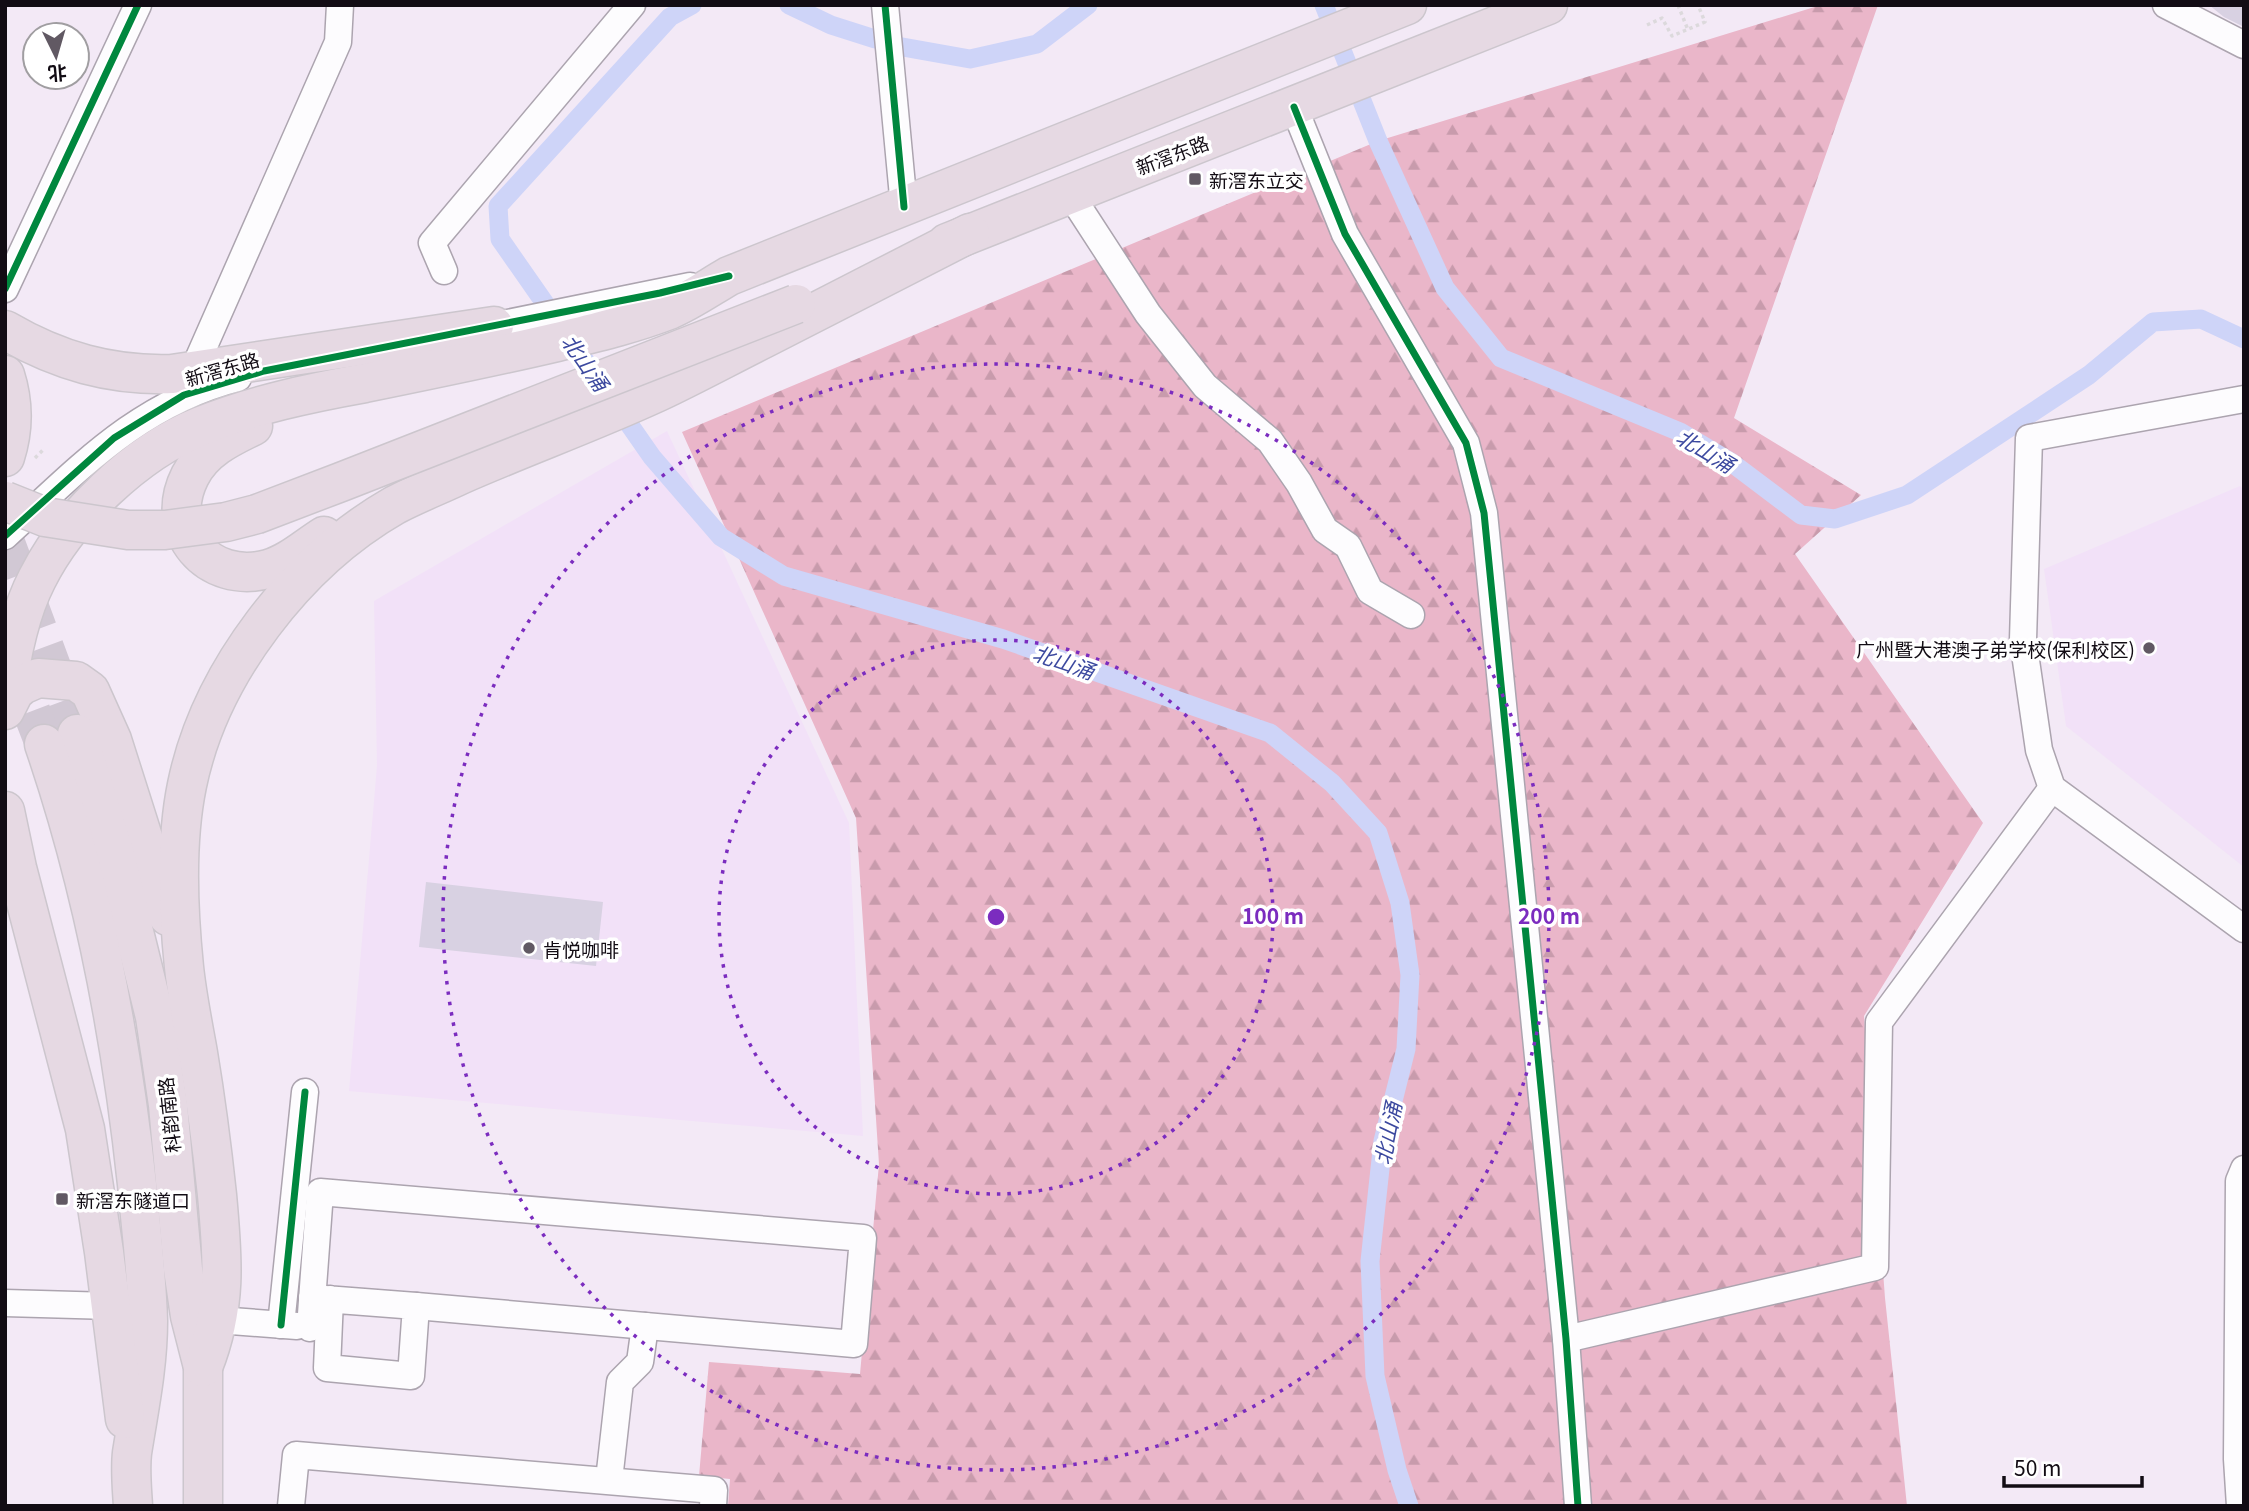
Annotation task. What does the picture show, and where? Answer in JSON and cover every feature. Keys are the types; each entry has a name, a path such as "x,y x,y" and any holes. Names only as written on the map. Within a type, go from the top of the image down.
{"highway":[{"path":"5,702 16,639 36,580 67,533 97,499 142,460 198,427 249,409 327,390 503,339 600,317 670,309 729,276 1407,5"},
{"name":"新滘东路","path":"5,500 45,517 128,530 165,530 226,522 257,514 796,304 1548,5"},
{"path":"327,390 228,438 204,457 190,476 183,503 187,534 199,555 212,564 238,572 254,572 286,562 330,532 658,392 970,233"},
{"path":"5,330 74,362 136,376 503,339"},
{"path":"5,375 13,420 5,457"},
{"path":"203,1367 214,1341 222,1289 217,1196 206,1103 184,968 179,874 186,788 197,744 214,702 237,661 301,581 358,530 395,505"},
{"path":"5,710 14,692 38,678 76,681 90,691 113,740 184,968"},
{"name":"科韵南路","path":"132,1506 132,1456 144,1385 148,1324 133,1148 114,1010 62,795 61,739 116,855 155,1017 168,1105 183,1269 203,1367 203,1506"},
{"path":"5,811 17,868 85,1129 132,1456"},
{"path":"5,898 20,941 60,1033"}],"street":[{"path":"5,289 138,5"},
{"path":"338,42 340,5"},
{"path":"193,371 356,5"},
{"path":"444,271 432,243 632,5"},
{"path":"885,5 905,207"},
{"path":"2166,5 2244,45"},
{"path":"1308,102 1345,234 1466,443 1484,513 1566,1339 1578,1506"},
{"path":"1070,194 1148,314 1205,386 1270,441 1299,483 1325,530 1348,546 1370,591 1411,615"},
{"name":"新滘东路","path":"5,536 114,438 147,415 184,396 264,372 503,339"},
{"path":"2244,399 2029,438 2023,640 2039,750 2052,788 2244,929"},
{"path":"1566,1339 1875,1267 1879,1022 2052,788"},
{"path":"305,1092 305,1327 327,1368 411,1376 416,1306"},
{"path":"2240,1506 2237,1459 2239,1181 2244,1169"},
{"path":"305,1327 321,1298 320,1192 863,1238 854,1345 321,1298"},
{"path":"5,1303 111,1306"},
{"path":"218,1320 305,1327"},
{"path":"609,1480 620,1382 640,1362 645,1326"},
{"path":"291,1506 296,1455 714,1490 713,1506"}],"path":[{"path":"1678,5 1688,30"},
{"path":"1647,24 1662,18 1672,36 1705,22 1698,5"}],"shaded area":[{"path":"667,431 849,823 863,1136 349,1091 377,766 374,601"},
{"name":"广州暨大港澳子弟学校(保利校区)","path":"2240,486 2244,490 2244,867 2066,726 2044,569"}],"green space":[{"path":"1821,5 1878,5 1734,418 1861,495 1795,554 1983,823 1864,1016 1885,1298 1907,1506 728,1506 730,1479 699,1476 709,1362 860,1374 879,1164 856,818 682,432 1378,141"}],"building":[{"path":"2209,5 2244,5 2244,27 2224,17"},
{"path":"426,882 603,902 596,966 419,947"}],"waterway":[{"name":"北山涌","path":"692,5 670,17 498,206 500,239 652,457 721,537 784,576 1003,639 1270,733 1332,783 1378,833 1400,903 1410,975 1406,1049 1383,1141 1370,1261 1375,1376 1397,1470 1409,1506"},
{"name":"北山涌","path":"789,5 831,25 875,39"},
{"name":"北山涌","path":"897,46 970,59 1037,44 1088,5"},
{"name":"北山涌","path":"1324,5 1378,141 1445,288 1501,358 1680,432 1732,463 1801,515 1835,519 1907,495 2089,375 2153,322 2201,319 2244,339"}],"tunnel":[{"path":"5,540 77,734"},
{"path":"11,658 44,744"}],"cycle path":[{"path":"5,289 138,5"},
{"path":"885,5 904,207"},
{"path":"1294,107 1345,234 1466,443 1484,513 1566,1339 1578,1506"},
{"path":"5,536 114,438 184,395 264,371 660,293 729,276"},
{"path":"281,1325 305,1092"}],"place":[{"name":"新滘东立交","path":"1195,179"},
{"name":"广州暨大港澳子弟学校(保利校区)","path":"2149,648"},
{"name":"肯悦咖啡","path":"529,948"},
{"name":"新滘东隧道口","path":"62,1199"}]}
